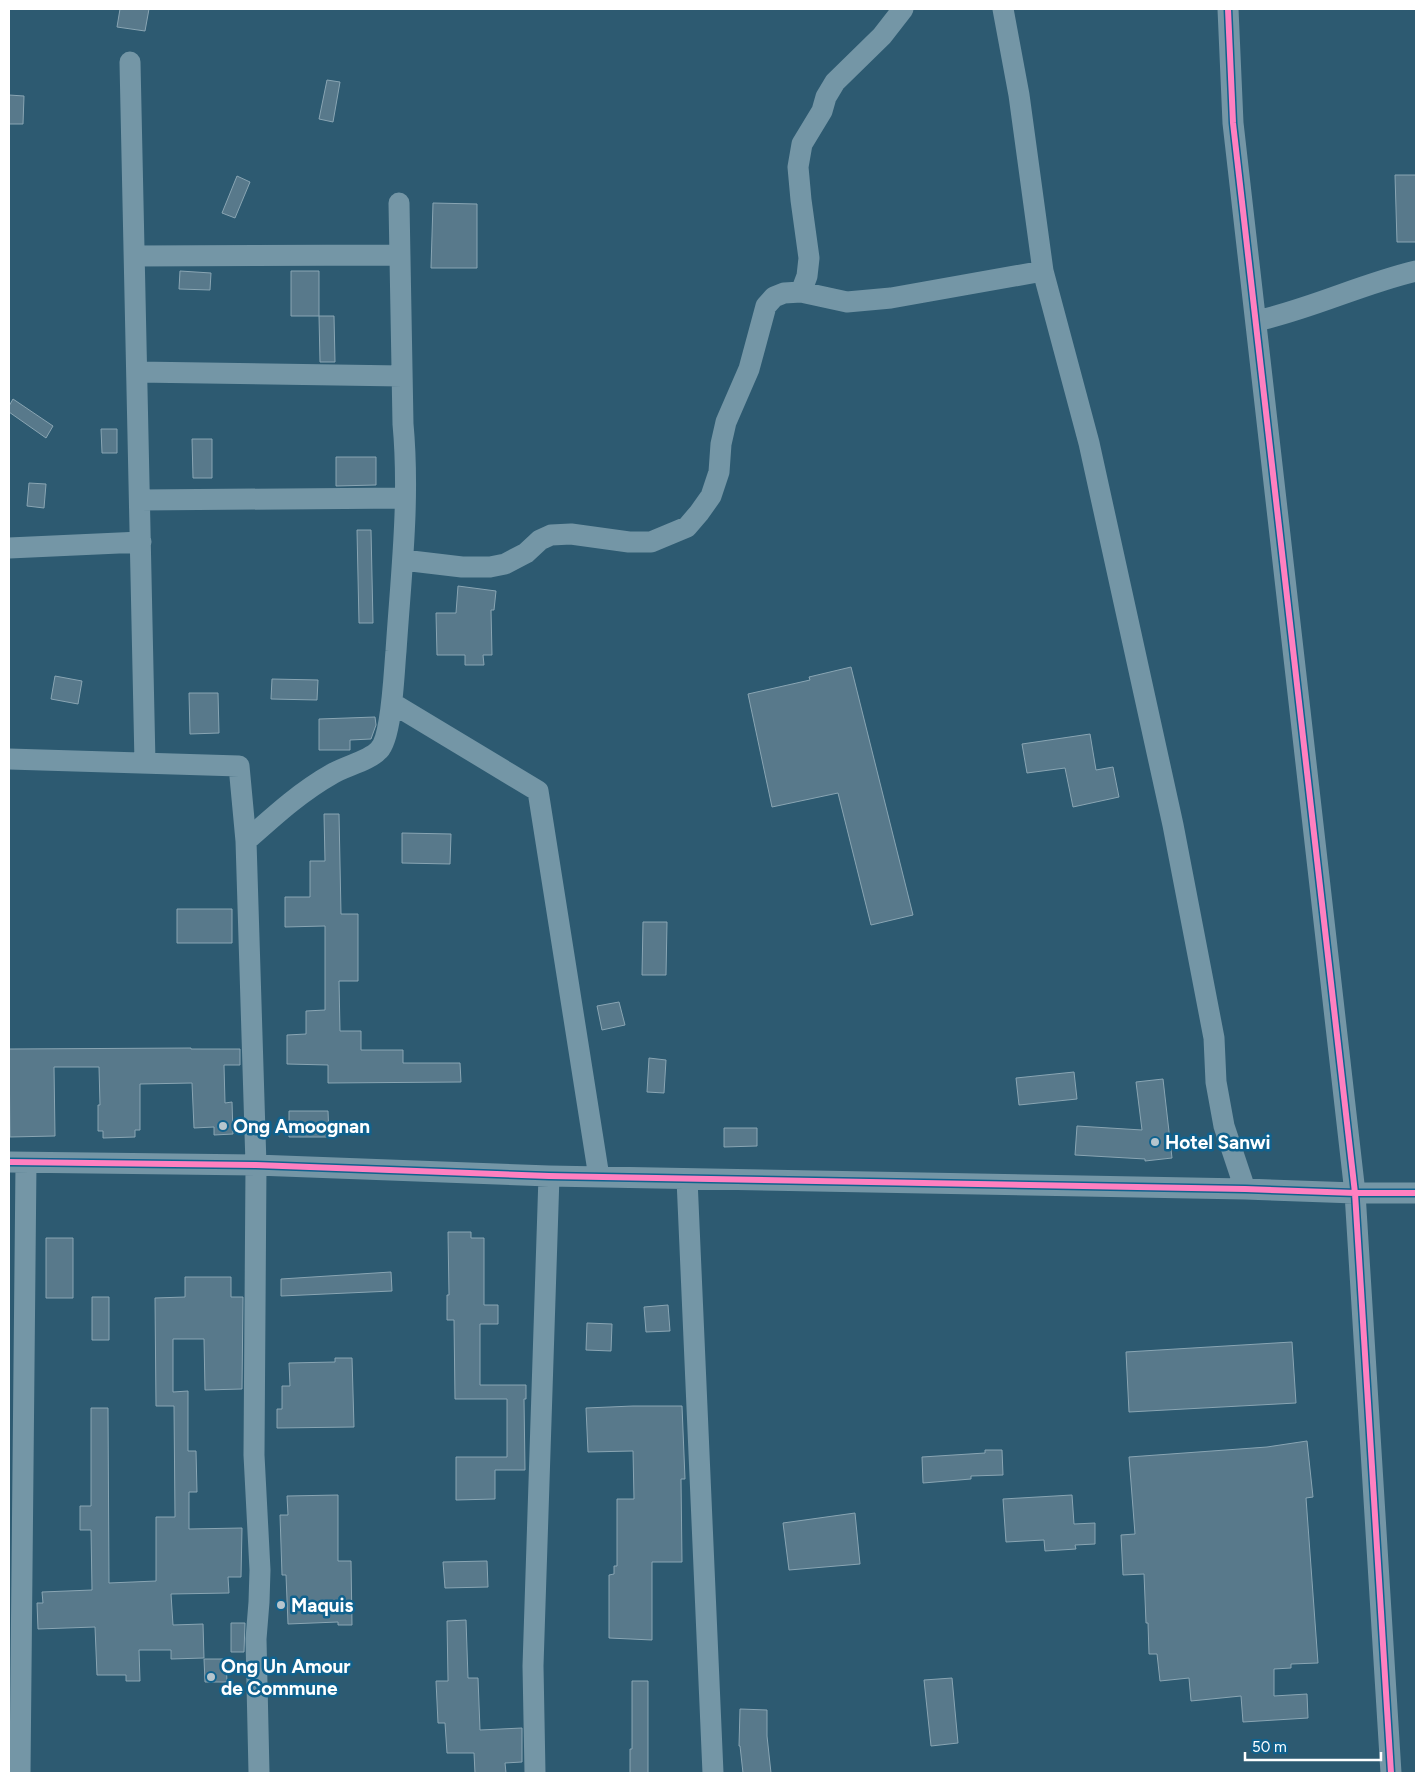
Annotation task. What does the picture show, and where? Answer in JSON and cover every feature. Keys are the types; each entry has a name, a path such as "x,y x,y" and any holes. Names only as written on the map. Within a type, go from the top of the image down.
{"street":[{"path":"801,292 807,276 809,258 800,200 798,167 802,144 822,111 826,96 835,82 882,36 903,9"},
{"path":"1003,9 1019,95 1043,272 1089,443 1173,825 1214,1038 1216,1082 1224,1126 1245,1189"},
{"path":"1228,9 1233,124 1355,1193 1391,1773"},
{"path":"130,62 145,763"},
{"path":"246,841 302,793 334,773 357,764 380,750 386,739 392,703 405,498 399,203"},
{"path":"135,256 400,255"},
{"path":"402,560 462,567 490,567 505,564 526,553 540,540 551,535 571,534 629,542 651,542 687,526 711,496 719,472 721,444 726,422 749,369 766,306 774,297 784,293 801,292 847,302 865,301 1043,272"},
{"path":"1256,321 1288,314 1388,278 1416,272"},
{"path":"137,372 402,376"},
{"path":"140,500 405,498"},
{"path":"9,548 141,542"},
{"path":"392,703 538,791 599,1177"},
{"path":"9,759 239,766 246,841 256,1166 254,1455 260,1570 260,1602 256,1639 259,1773"},
{"path":"20,1773 15,1707 17,1163 256,1166 549,1176 1245,1189 1355,1193 1416,1192"},
{"path":"536,1773 533,1666 549,1176"},
{"path":"687,1179 713,1773"}],"building":[{"path":"120,9 149,9 145,31 117,27"},
{"path":"327,80 340,82 333,122 319,119"},
{"path":"9,95 24,96 23,124 9,124"},
{"path":"1395,175 1416,175 1416,242 1397,242"},
{"path":"237,176 250,182 235,218 222,213"},
{"path":"433,203 477,204 477,268 431,268"},
{"path":"180,271 211,273 210,290 179,289"},
{"path":"291,271 319,271 319,316 291,316"},
{"path":"319,316 334,316 335,362 320,362"},
{"path":"13,399 53,426 46,438 9,412 9,406"},
{"path":"101,429 117,429 117,453 102,453"},
{"path":"192,439 212,439 212,478 193,478"},
{"path":"336,457 376,457 376,485 336,486"},
{"path":"29,483 46,484 44,508 27,506"},
{"path":"357,530 371,530 373,623 359,623"},
{"path":"458,586 496,591 494,610 491,610 492,655 483,655 484,665 465,665 465,655 437,655 436,613 456,613"},
{"path":"851,667 913,915 871,925 838,793 772,807 748,694 810,680 809,677"},
{"path":"55,676 82,681 78,704 51,699"},
{"path":"272,679 318,680 317,700 271,699"},
{"path":"189,693 218,693 219,733 190,734"},
{"path":"375,717 376,725 371,739 350,740 350,750 319,750 319,719"},
{"path":"1090,734 1096,770 1113,767 1119,797 1073,807 1065,768 1027,773 1022,744"},
{"path":"324,814 339,814 341,914 358,914 358,981 339,981 340,1031 361,1031 361,1050 403,1050 403,1063 460,1063 461,1082 328,1083 328,1065 287,1064 287,1035 306,1034 306,1011 325,1010 325,926 285,927 285,897 310,897 310,861 325,861"},
{"path":"402,833 451,834 450,864 402,863"},
{"path":"177,909 232,909 232,943 177,943"},
{"path":"643,922 667,922 666,975 642,975"},
{"path":"619,1002 625,1025 602,1030 597,1006"},
{"path":"9,1049 240,1049 240,1065 224,1065 225,1103 232,1102 233,1134 214,1135 214,1127 194,1128 192,1083 140,1084 140,1130 135,1130 135,1137 103,1138 103,1131 98,1131 98,1105 100,1105 99,1067 54,1067 55,1136 10,1137"},
{"path":"649,1058 666,1060 664,1093 647,1092"},
{"path":"1074,1072 1077,1099 1019,1105 1016,1078"},
{"path":"1163,1079 1172,1158 1145,1161 1145,1159 1075,1155 1077,1126 1142,1130 1136,1082"},
{"path":"289,1111 328,1111 329,1137 289,1137"},
{"path":"724,1128 757,1128 757,1146 724,1147"},
{"path":"448,1232 471,1232 471,1238 484,1238 484,1305 498,1305 498,1324 480,1324 480,1385 526,1385 526,1399 524,1399 525,1470 495,1470 495,1499 456,1500 456,1457 507,1457 507,1399 455,1399 454,1320 447,1320 447,1295 449,1295"},
{"path":"46,1238 73,1238 73,1298 46,1298"},
{"path":"391,1272 392,1291 281,1296 281,1279"},
{"path":"185,1277 231,1277 231,1297 243,1297 242,1389 205,1390 204,1339 173,1339 173,1392 188,1391 188,1451 196,1451 197,1492 189,1492 189,1529 242,1528 241,1577 228,1577 229,1593 171,1594 173,1625 203,1624 204,1658 171,1659 171,1650 139,1650 140,1681 126,1681 126,1675 97,1675 95,1627 38,1629 37,1603 43,1603 42,1592 92,1590 91,1530 80,1530 80,1506 91,1506 91,1408 108,1408 109,1583 156,1581 156,1517 175,1517 174,1406 156,1406 155,1298 185,1297"},
{"path":"92,1297 109,1297 109,1340 92,1340"},
{"path":"668,1305 670,1331 646,1332 644,1307"},
{"path":"587,1323 612,1324 611,1351 586,1350"},
{"path":"1292,1342 1296,1403 1129,1412 1126,1352"},
{"path":"335,1358 352,1358 354,1427 277,1428 277,1409 282,1409 282,1386 290,1386 289,1363 335,1362"},
{"path":"682,1406 685,1479 681,1479 682,1562 652,1562 652,1640 609,1638 609,1575 614,1574 614,1566 617,1566 617,1499 634,1499 633,1451 588,1452 586,1408"},
{"path":"1307,1441 1313,1497 1306,1498 1318,1663 1291,1664 1291,1668 1274,1669 1274,1696 1307,1694 1308,1718 1243,1722 1241,1696 1191,1701 1189,1678 1160,1681 1157,1654 1149,1654 1144,1574 1123,1575 1121,1535 1135,1534 1129,1457 1267,1447"},
{"path":"985,1450 1002,1450 1003,1475 971,1476 971,1479 923,1483 922,1457 985,1453"},
{"path":"338,1495 338,1561 351,1561 352,1625 338,1625 338,1622 288,1624 286,1575 282,1575 280,1515 288,1515 287,1496"},
{"path":"1072,1495 1074,1524 1095,1523 1095,1544 1075,1545 1076,1549 1045,1551 1044,1540 1006,1542 1003,1499"},
{"path":"855,1513 860,1564 789,1570 783,1523"},
{"path":"487,1561 488,1587 445,1588 443,1562"},
{"path":"466,1620 468,1678 478,1678 480,1730 522,1728 522,1762 505,1763 506,1773 475,1773 474,1753 447,1753 445,1723 438,1723 436,1681 448,1681 447,1621"},
{"path":"231,1623 245,1623 244,1652 231,1652"},
{"path":"204,1659 226,1659 227,1682 205,1682"},
{"path":"952,1678 958,1743 931,1746 924,1680"},
{"path":"632,1681 648,1681 648,1773 630,1773"},
{"path":"740,1709 767,1710 767,1736 771,1773 743,1773 739,1746"}],"cycle path":[{"path":"1228,9 1233,123 1355,1193 1391,1773"},
{"path":"9,1162 256,1165 549,1176 1416,1193"}],"place":[{"name":"Ong Amoognan","path":"223,1126"},
{"name":"Hotel Sanwi","path":"1155,1142"},
{"name":"Maquis","path":"281,1605"},
{"name":"Ong Un Amour de Commune","path":"211,1677"}]}
